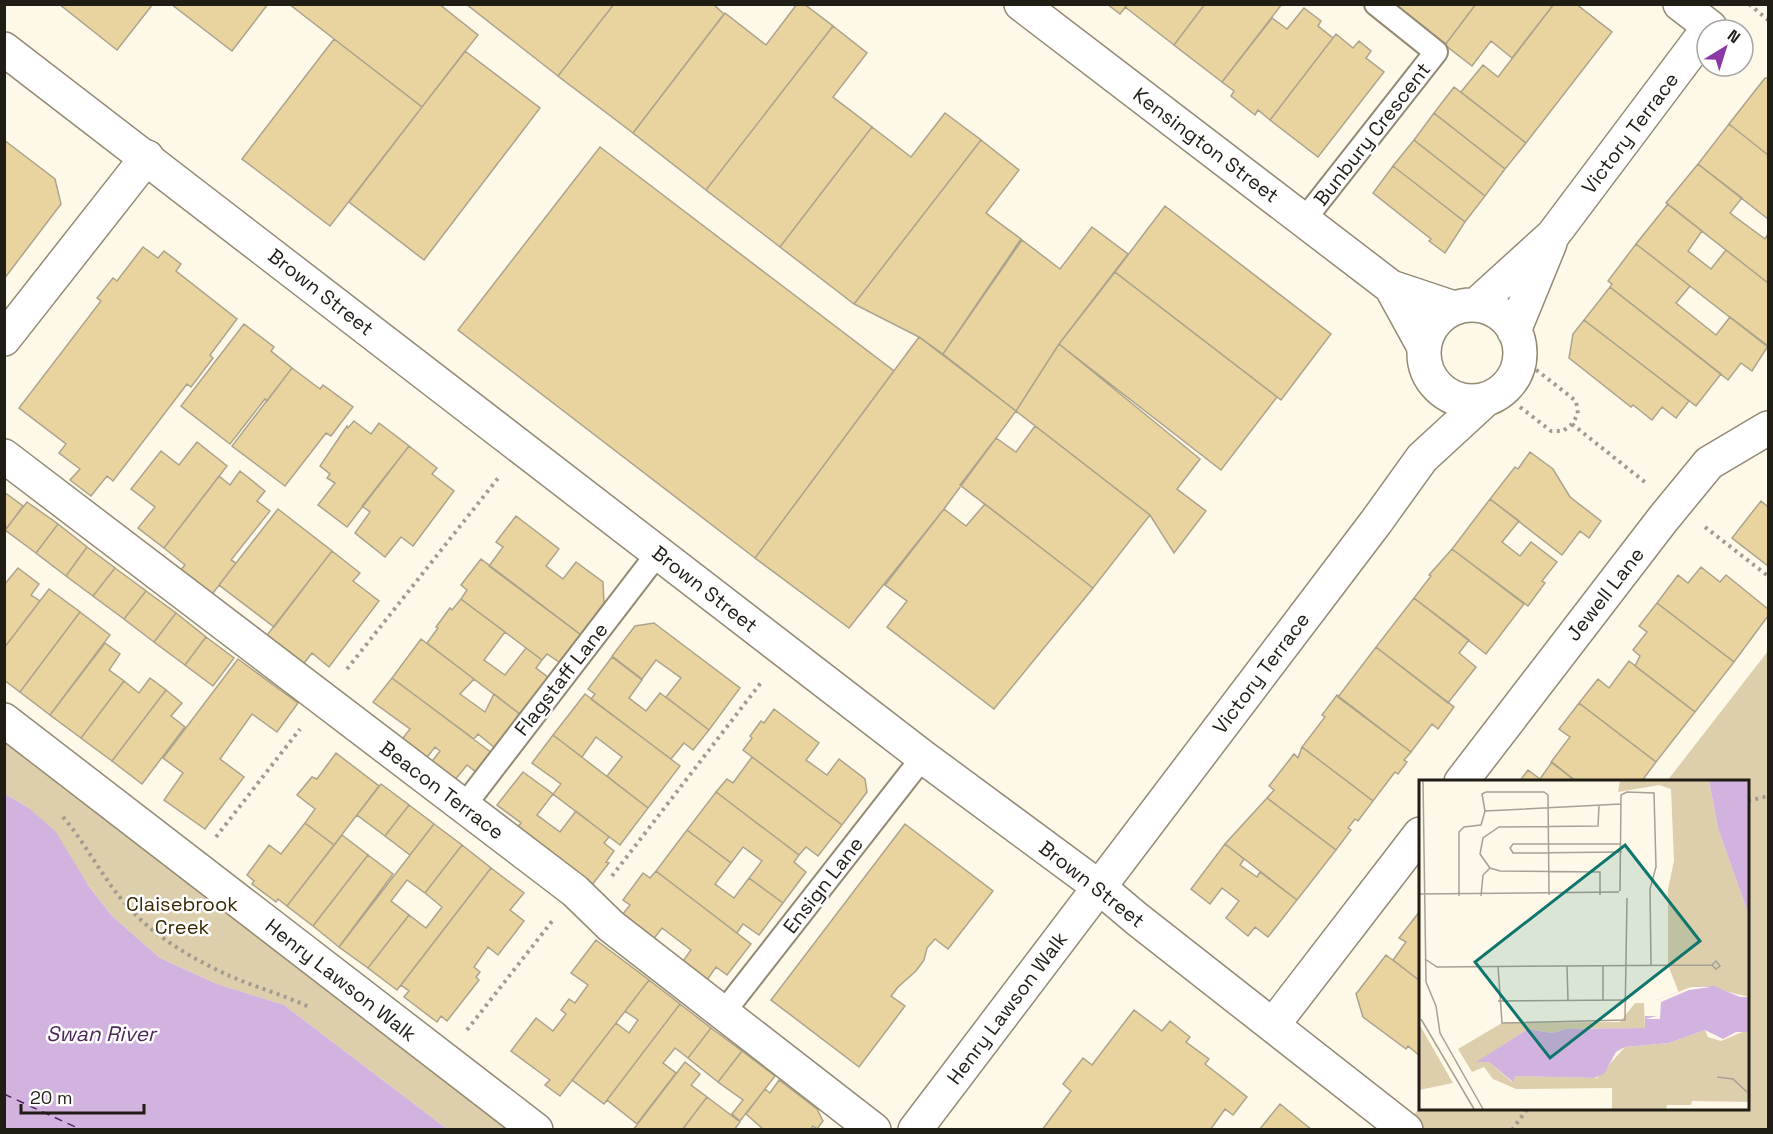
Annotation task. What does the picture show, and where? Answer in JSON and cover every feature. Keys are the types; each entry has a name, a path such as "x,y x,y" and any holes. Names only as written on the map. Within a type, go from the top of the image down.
{"street":[{"name":"Kensington Street","path":"1021,4 1391,287 1465,307"},
{"path":"1680,4 1704,18"},
{"name":"Victory Terrace","path":"1465,307 1553,235 1695,46"},
{"name":"Brown Street","path":"4,49 923,757 1099,887 1406,1130"},
{"path":"4,339 147,157"},
{"name":"Victory Terrace","path":"1517,344 1553,235"},
{"name":"Kensington Street","path":"1391,287 1424,346"},
{"path":"1465,307 1492,309 1505,318 1517,344 1516,371 1510,382 1492,396 1468,401 1452,396 1438,387 1429,375 1424,361 1424,346 1434,323 1465,307"},
{"name":"Victory Terrace","path":"1422,458 1438,387"},
{"name":"Victory Terrace","path":"1099,887 1422,458 1492,396"},
{"name":"Jewell Lane","path":"1463,780 1663,519 1709,463 1768,428"},
{"name":"Beacon Terrace","path":"4,456 583,898 611,926 874,1130"},
{"name":"Henry Lawson Walk","path":"4,720 536,1130"},
{"path":"1273,1025 1419,835"},
{"name":"Henry Lawson Walk","path":"915,1130 1099,887"}],"lane":[{"name":"Bunbury Crescent","path":"1304,220 1436,52 1376,4"},
{"name":"Flagstaff Lane","path":"464,806 658,553"},
{"name":"Ensign Lane","path":"723,1013 923,757"}],"path":[{"path":"1749,4 1768,20"},
{"path":"1492,396 1551,431 1563,431 1572,424 1578,414 1576,401 1517,344"},
{"path":"1572,424 1645,482"},
{"path":"193,866 522,448"},
{"path":"1711,532 1768,576"},
{"path":"444,1059 583,898 785,651"},
{"path":"1749,801 1768,796"},
{"path":"59,812 101,873 132,911 178,949 231,976 294,999 315,1010"},
{"path":"1512,1130 1527,1110"}],"green space":[{"path":"1768,651 1768,1129 1409,1130 1404,1128 1419,1108 1749,1110 1749,780 1668,780"},
{"name":"Claisebrook Creek","path":"4,720 536,1129 447,1129 284,1005 217,984 160,958 112,916 29,808 5,794"}],"water":[{"name":"Swan River","path":"5,794 29,808 56,832 88,885 112,916 160,958 217,984 284,1005 447,1129 5,1129"}],"building":[{"path":"59,4 153,4 117,50"},
{"path":"171,4 268,4 232,51"},
{"path":"289,4 439,4 478,35 422,107"},
{"path":"466,4 614,4 558,76"},
{"path":"614,4 713,4 724,14 633,133 558,76"},
{"path":"797,4 804,4 833,26 706,190 633,133 725,13 766,45"},
{"path":"1107,4 1128,4 1120,14"},
{"path":"1128,4 1205,4 1174,45 1125,7"},
{"path":"1205,4 1282,4 1222,82 1174,45"},
{"path":"1397,4 1476,4 1445,45 1396,6"},
{"path":"1476,4 1554,4 1512,58 1491,41 1472,66 1445,45"},
{"path":"1554,4 1576,4 1612,32 1526,143 1461,92 1483,65 1498,77"},
{"path":"1304,8 1321,21 1318,26 1333,38 1270,120 1258,110 1255,115 1231,96 1234,91 1222,82 1272,18 1287,29"},
{"path":"833,26 867,53 833,97 872,127 780,247 706,190"},
{"path":"1336,34 1353,48 1359,41 1371,51 1366,58 1384,72 1318,157 1270,120"},
{"path":"334,39 422,107 330,226 242,159"},
{"path":"465,51 540,108 424,260 349,202"},
{"path":"1765,78 1768,78 1768,155 1729,124"},
{"path":"1454,87 1526,143 1505,169 1434,113"},
{"path":"945,113 981,140 854,304 780,247 872,127 911,157"},
{"path":"1434,113 1505,169 1485,196 1414,140"},
{"path":"1729,124 1768,155 1768,219 1698,164"},
{"path":"4,140 55,179 61,204 4,279"},
{"path":"981,140 1019,170 986,213 1021,239 943,354 919,337 854,304"},
{"path":"1414,140 1485,196 1465,222 1393,166"},
{"path":"600,147 894,371 755,558 458,330"},
{"path":"1698,164 1742,198 1730,213 1765,239 1768,234 1768,283 1666,203"},
{"path":"1393,166 1465,222 1445,253 1373,193"},
{"path":"1668,204 1702,231 1688,251 1711,269 1726,250 1768,283 1768,347 1636,244"},
{"path":"1165,206 1331,334 1281,400 1115,272"},
{"path":"1092,227 1128,254 1059,344 1016,411 943,354 1022,240 1060,269"},
{"path":"1636,244 1690,286 1676,303 1716,335 1730,317 1768,346 1752,371 1741,363 1728,380 1610,287 1612,284 1608,281"},
{"path":"143,247 158,258 164,251 181,264 176,271 237,319 210,355 213,358 191,387 187,384 113,481 107,476 91,496 70,480 80,469 59,453 66,444 19,408 101,301 97,298 113,278 117,281"},
{"path":"1115,272 1277,397 1221,470 1059,344"},
{"path":"1610,287 1721,374 1696,406 1584,320"},
{"path":"1584,320 1689,401 1676,418 1662,407 1652,420 1633,405 1631,407 1569,358 1573,334"},
{"path":"244,324 274,347 271,351 292,368 230,444 181,406"},
{"path":"919,337 1016,411 944,509 849,628 755,558"},
{"path":"1059,344 1200,459 1177,489 1206,511 1174,553 1150,515 1016,411"},
{"path":"292,368 320,389 323,385 353,407 331,436 326,433 285,486 232,446"},
{"path":"354,421 371,434 379,423 409,446 347,527 318,505 335,483 327,478 330,474 320,466 347,426 348,428"},
{"path":"1035,426 1150,515 1093,588 960,485 996,438 1016,452"},
{"path":"197,442 227,466 164,548 138,528 155,507 131,489 161,451 179,465"},
{"path":"409,446 437,468 432,474 454,491 413,546 401,537 385,557 355,533 370,512 362,506"},
{"path":"1530,452 1553,469 1570,497 1601,521 1589,538 1580,531 1562,555 1490,499 1515,467 1518,469"},
{"path":"240,471 265,491 257,501 270,511 231,560 236,563 210,597 179,572 185,565 164,548 219,476 230,485"},
{"path":"4,492 23,506 7,528 4,526"},
{"path":"1490,499 1519,521 1502,542 1520,556 1531,542 1557,562 1542,581 1545,583 1528,606 1452,549"},
{"path":"1761,501 1768,505 1768,566 1732,538"},
{"path":"27,502 58,524 36,553 5,530"},
{"path":"985,504 1093,588 994,709 887,627 907,601 885,585 944,509 966,526"},
{"path":"278,509 332,551 274,627 219,585"},
{"path":"516,516 559,549 546,566 563,579 576,562 603,582 604,603 581,635 489,566 503,547 496,542"},
{"path":"58,524 87,547 66,576 36,553"},
{"path":"87,547 115,568 93,596 66,576"},
{"path":"1452,549 1524,604 1486,654 1414,598 1431,576 1429,575"},
{"path":"332,551 360,573 353,581 379,601 329,667 312,653 301,667 264,639"},
{"path":"481,559 581,635 559,662 547,654 542,660 461,599 467,590 461,585"},
{"path":"1701,567 1720,582 1726,575 1768,609 1768,616 1734,662 1657,603 1678,575 1688,583"},
{"path":"18,568 39,584 31,595 40,601 4,648 4,585"},
{"path":"115,568 146,591 124,619 93,596"},
{"path":"49,589 80,612 20,692 4,680 4,648"},
{"path":"146,591 176,613 154,642 124,619"},
{"path":"1414,598 1469,640 1459,653 1476,667 1448,703 1376,647"},
{"path":"461,599 505,632 484,660 505,675 526,648 542,660 536,668 549,678 521,715 427,643 450,608 452,610"},
{"path":"1657,603 1734,662 1695,712 1635,666 1640,656 1633,650 1647,632 1639,626"},
{"path":"80,612 110,635 50,715 20,692"},
{"path":"176,613 206,637 185,665 154,642"},
{"path":"654,623 740,688 709,730 666,697 681,678 656,660 642,679 612,656 635,626"},
{"path":"206,637 234,658 213,686 185,665"},
{"path":"421,639 474,679 460,694 485,712 494,694 521,715 495,748 478,734 474,739 392,678"},
{"path":"105,643 120,654 109,670 124,681 81,738 50,715"},
{"path":"1376,647 1454,707 1438,729 1432,724 1411,752 1338,697"},
{"path":"612,657 642,680 629,698 646,711 660,693 709,730 693,750 684,743 671,759 591,699 595,694 588,689"},
{"path":"238,659 298,703 277,732 252,714 220,759 244,777 205,829 164,800 183,773 163,758"},
{"path":"1629,661 1695,712 1656,762 1579,703 1598,679 1609,688"},
{"path":"150,678 166,690 112,761 81,738 124,681 139,693"},
{"path":"392,678 492,753 476,772 467,765 450,786 426,769 440,751 435,747 421,765 397,746 410,729 373,702"},
{"path":"166,690 182,703 171,716 185,727 142,784 112,761"},
{"path":"585,694 680,766 648,808 607,776 622,757 596,737 582,757 553,735"},
{"path":"1337,695 1411,752 1404,760 1407,762 1398,774 1395,772 1373,801 1302,747 1325,717 1322,715"},
{"path":"1579,703 1656,762 1642,780 1574,780 1551,762 1570,737 1559,729"},
{"path":"774,709 819,743 806,760 827,775 839,759 865,779 867,792 842,825 743,750 761,721 764,723"},
{"path":"553,735 648,808 620,845 553,794 561,784 532,763"},
{"path":"1302,747 1373,801 1358,821 1355,819 1348,828 1351,830 1336,850 1267,798 1274,790 1269,786 1294,754 1298,758"},
{"path":"336,753 379,786 334,845 305,823 315,809 297,795 312,777 317,779"},
{"path":"752,757 842,825 818,856 806,847 799,855 716,792 727,779 733,783"},
{"path":"1552,762 1574,780 1520,780 1528,770 1540,779"},
{"path":"523,772 553,794 537,815 560,832 576,811 609,837 604,843 614,851 606,862 609,863 588,890 513,833 521,823 497,805"},
{"path":"381,784 409,805 385,836 357,815"},
{"path":"716,792 799,855 794,862 806,872 783,903 749,878 762,861 743,847 731,863 687,830"},
{"path":"1267,798 1336,850 1297,900 1225,844"},
{"path":"409,805 434,824 410,855 385,836"},
{"path":"305,823 334,845 287,906 278,899 276,902 252,884 254,881 247,875 269,845 281,854"},
{"path":"434,824 462,845 425,893 407,880 391,901 409,915 368,968 339,947"},
{"path":"905,824 993,891 948,949 935,939 927,948 924,960 916,971 891,996 905,1006 859,1067 771,1000"},
{"path":"687,830 731,863 715,884 734,898 749,878 783,903 759,935 743,924 737,933 656,871"},
{"path":"342,835 368,855 313,926 287,906"},
{"path":"1225,844 1244,859 1240,865 1257,877 1260,872 1297,900 1268,937 1255,927 1248,936 1226,918 1239,901 1222,888 1210,904 1191,889"},
{"path":"462,845 491,868 397,990 368,968 409,915 426,928 442,907 425,893"},
{"path":"368,855 393,874 339,947 313,926"},
{"path":"491,868 524,893 510,910 524,921 498,955 488,947 474,967 480,972 476,977 479,980 447,1021 441,1016 437,1022 404,997 409,991 401,985"},
{"path":"656,871 751,944 727,975 716,967 707,980 683,961 691,950 662,928 649,945 618,920 630,905 623,900 643,873 650,878"},
{"path":"1419,912 1419,980 1393,960 1406,942 1399,938"},
{"path":"596,940 649,980 560,1096 545,1085 550,1080 511,1051 536,1018 553,1031 566,1014 561,1010 569,999 575,1003 588,985 571,973"},
{"path":"1386,955 1419,980 1419,1055 1408,1046 1406,1049 1363,1017 1356,994"},
{"path":"649,980 680,1004 604,1104 572,1080 616,1023 629,1033 638,1020 625,1011"},
{"path":"680,1004 711,1028 688,1058 675,1048 663,1063 676,1073 637,1124 607,1100"},
{"path":"1134,1010 1162,1031 1170,1021 1190,1037 1186,1042 1209,1059 1205,1064 1247,1097 1233,1115 1225,1109 1210,1130 1042,1130 1071,1091 1063,1084 1083,1058 1092,1065"},
{"path":"711,1028 742,1051 718,1082 688,1058"},
{"path":"742,1051 775,1076 740,1121 732,1114 743,1100 718,1082"},
{"path":"685,1062 700,1074 691,1085 707,1097 682,1130 633,1130"},
{"path":"779,1080 817,1109 823,1121 817,1129 813,1126 810,1130 764,1130 746,1114 765,1089 770,1093"},
{"path":"707,1097 740,1122 734,1130 682,1130"},
{"path":"1280,1104 1312,1130 1259,1130"}],"ferry route":[{"path":"4,1094 82,1130"}]}
